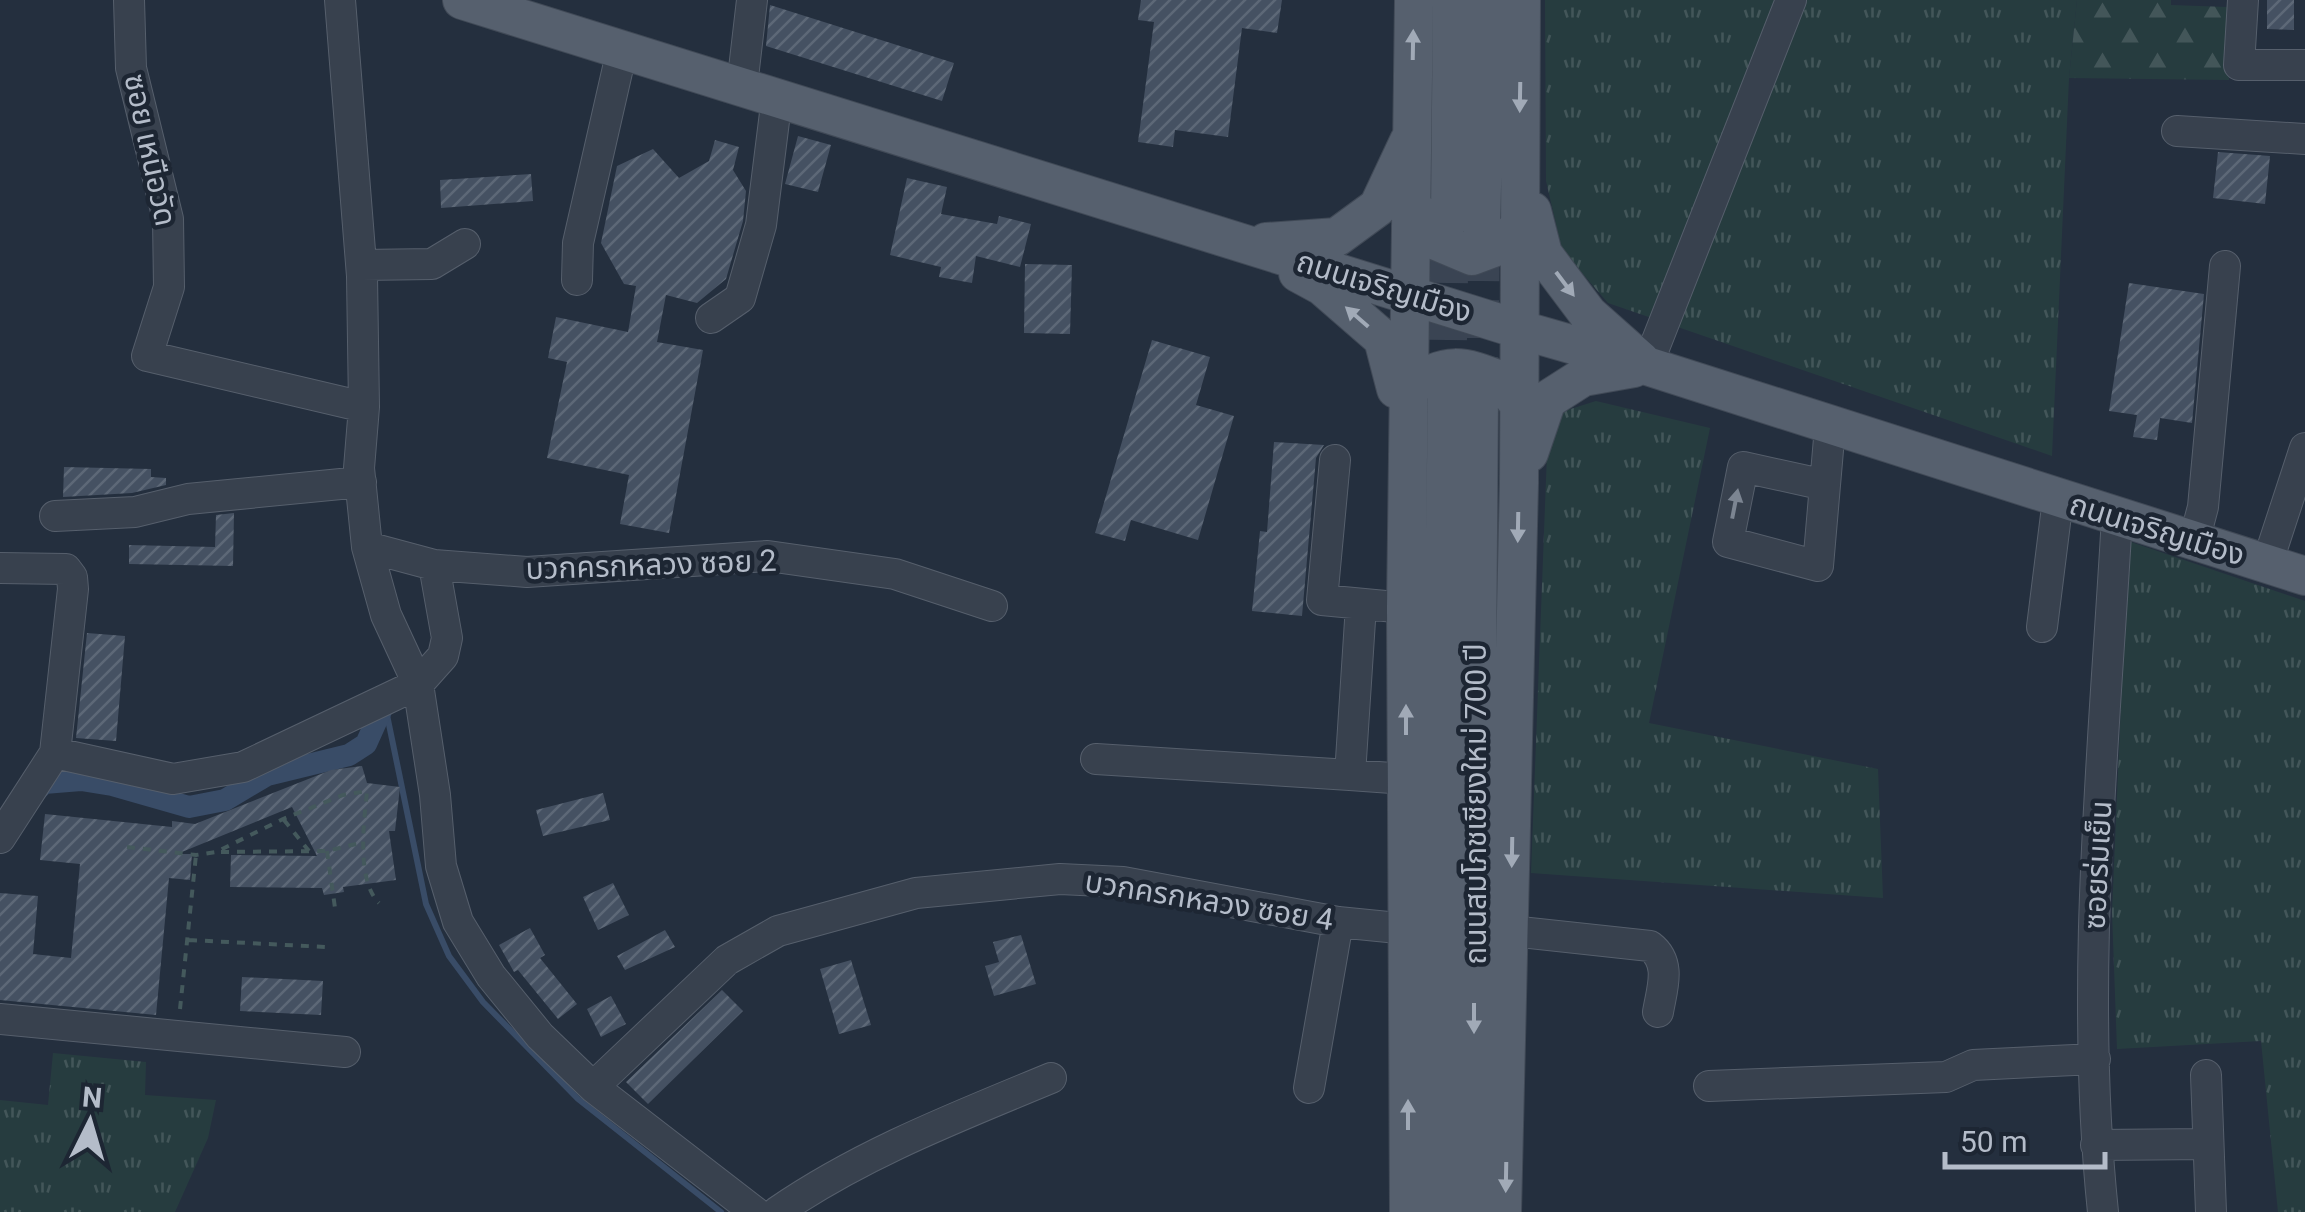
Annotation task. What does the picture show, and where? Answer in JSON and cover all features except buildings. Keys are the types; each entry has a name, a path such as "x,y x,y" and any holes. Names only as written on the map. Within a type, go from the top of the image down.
{"main road":[{"name":"ถนนเจริญเมือง","path":"462,0 1646,366 2305,576"},
{"path":"1410,1212 1406,608 1414,0"},
{"path":"1452,0 1466,221 1488,0"},
{"path":"1502,1212 1519,483 1522,0"},
{"path":"1243,243 1337,237 1378,207 1412,134"},
{"path":"1519,162 1543,254 1588,314 1646,366"},
{"path":"1413,206 1434,240 1472,256 1504,244 1523,222"},
{"path":"1243,243 1322,286 1382,340 1409,435"},
{"path":"1409,388 1429,373 1464,366 1505,382 1520,409"},
{"path":"1519,483 1547,400 1583,377 1646,366"},
{"name":"ถนนสมโภชเชียงใหม่ 700 ปี","path":"1435,1212 1463,396 1473,1212"}],"street":[{"name":"ซอย เหนือวัด","path":"129,0 132,68 168,219 169,287 147,356 364,407"},
{"path":"340,0 362,265 364,407 360,482 367,547 386,614 418,684 442,866 458,922 492,976 540,1036 593,1086 756,1212"},
{"path":"711,318 740,298 760,224 760,91 752,0"},
{"path":"1646,366 1790,0"},
{"path":"2243,0 2238,65 2305,65"},
{"path":"577,280 578,243 622,50"},
{"path":"2177,131 2305,139"},
{"path":"362,265 432,264 465,244"},
{"path":"2194,541 2202,507 2225,266"},
{"path":"1825,485 1743,467 1728,542 1818,566 1825,485 1830,426"},
{"path":"2266,564 2305,448"},
{"path":"1335,460 1322,600 1406,608"},
{"path":"55,516 135,512 188,499 360,482"},
{"path":"2042,627 2058,498"},
{"name":"ซอยร่มเย็น","path":"2103,1212 2096,1145 2094,913 2116,517"},
{"name":"บวกครกหลวง ซอย 2","path":"367,547 434,565 528,572 768,556 895,574 992,606"},
{"path":"55,753 172,779 244,767 418,684 443,656 447,638 434,565"},
{"path":"0,568 66,569 72,577 55,753 0,838"},
{"path":"1350,775 1361,605"},
{"path":"1096,759 1406,779"},
{"name":"บวกครกหลวง ซอย 4","path":"593,1086 727,960 778,931 916,893 1060,879 1123,882 1338,922 1408,929"},
{"path":"1309,1088 1338,922"},
{"path":"1510,931 1650,946 1665,965 1658,1012"},
{"path":"0,1019 345,1052"},
{"path":"1710,1086 1946,1077 1972,1065 2095,1058"},
{"path":"2206,1074 2211,1212"},
{"path":"777,1212 854,1164 1051,1078"},
{"path":"2096,1145 2208,1144"}],"path":[{"path":"216,852 343,795 367,792 362,842 371,894 379,903"},
{"path":"283,819 309,851"},
{"path":"127,847 196,855 327,851 362,842"},
{"path":"327,851 335,908"},
{"path":"177,1036 196,855"},
{"path":"189,940 326,947"}],"green space":[{"path":"1545,0 2077,0 2069,78 2052,456 1608,303 1562,250 1546,181"},
{"path":"2077,0 2171,0 2171,5 2227,7 2229,80 2069,78"},
{"path":"1596,401 1710,428 1649,723 1878,769 1883,898 1531,873 1547,454 1561,412"},
{"path":"2128,541 2305,601 2305,1212 2278,1212 2261,1041 2117,1049 2112,912"},
{"path":"53,1053 146,1062 145,1095 216,1100 208,1138 175,1212 0,1212 0,1100 48,1105"}],"waterway":[{"path":"32,795 44,783 81,780 189,807 225,800 267,775 349,755 366,744 384,704"},
{"path":"386,710 426,904 449,956 483,1002 578,1099 721,1212"}],"tunnel":[{"path":"1447,397 1450,218"},
{"path":"1479,395 1481,224"}]}
